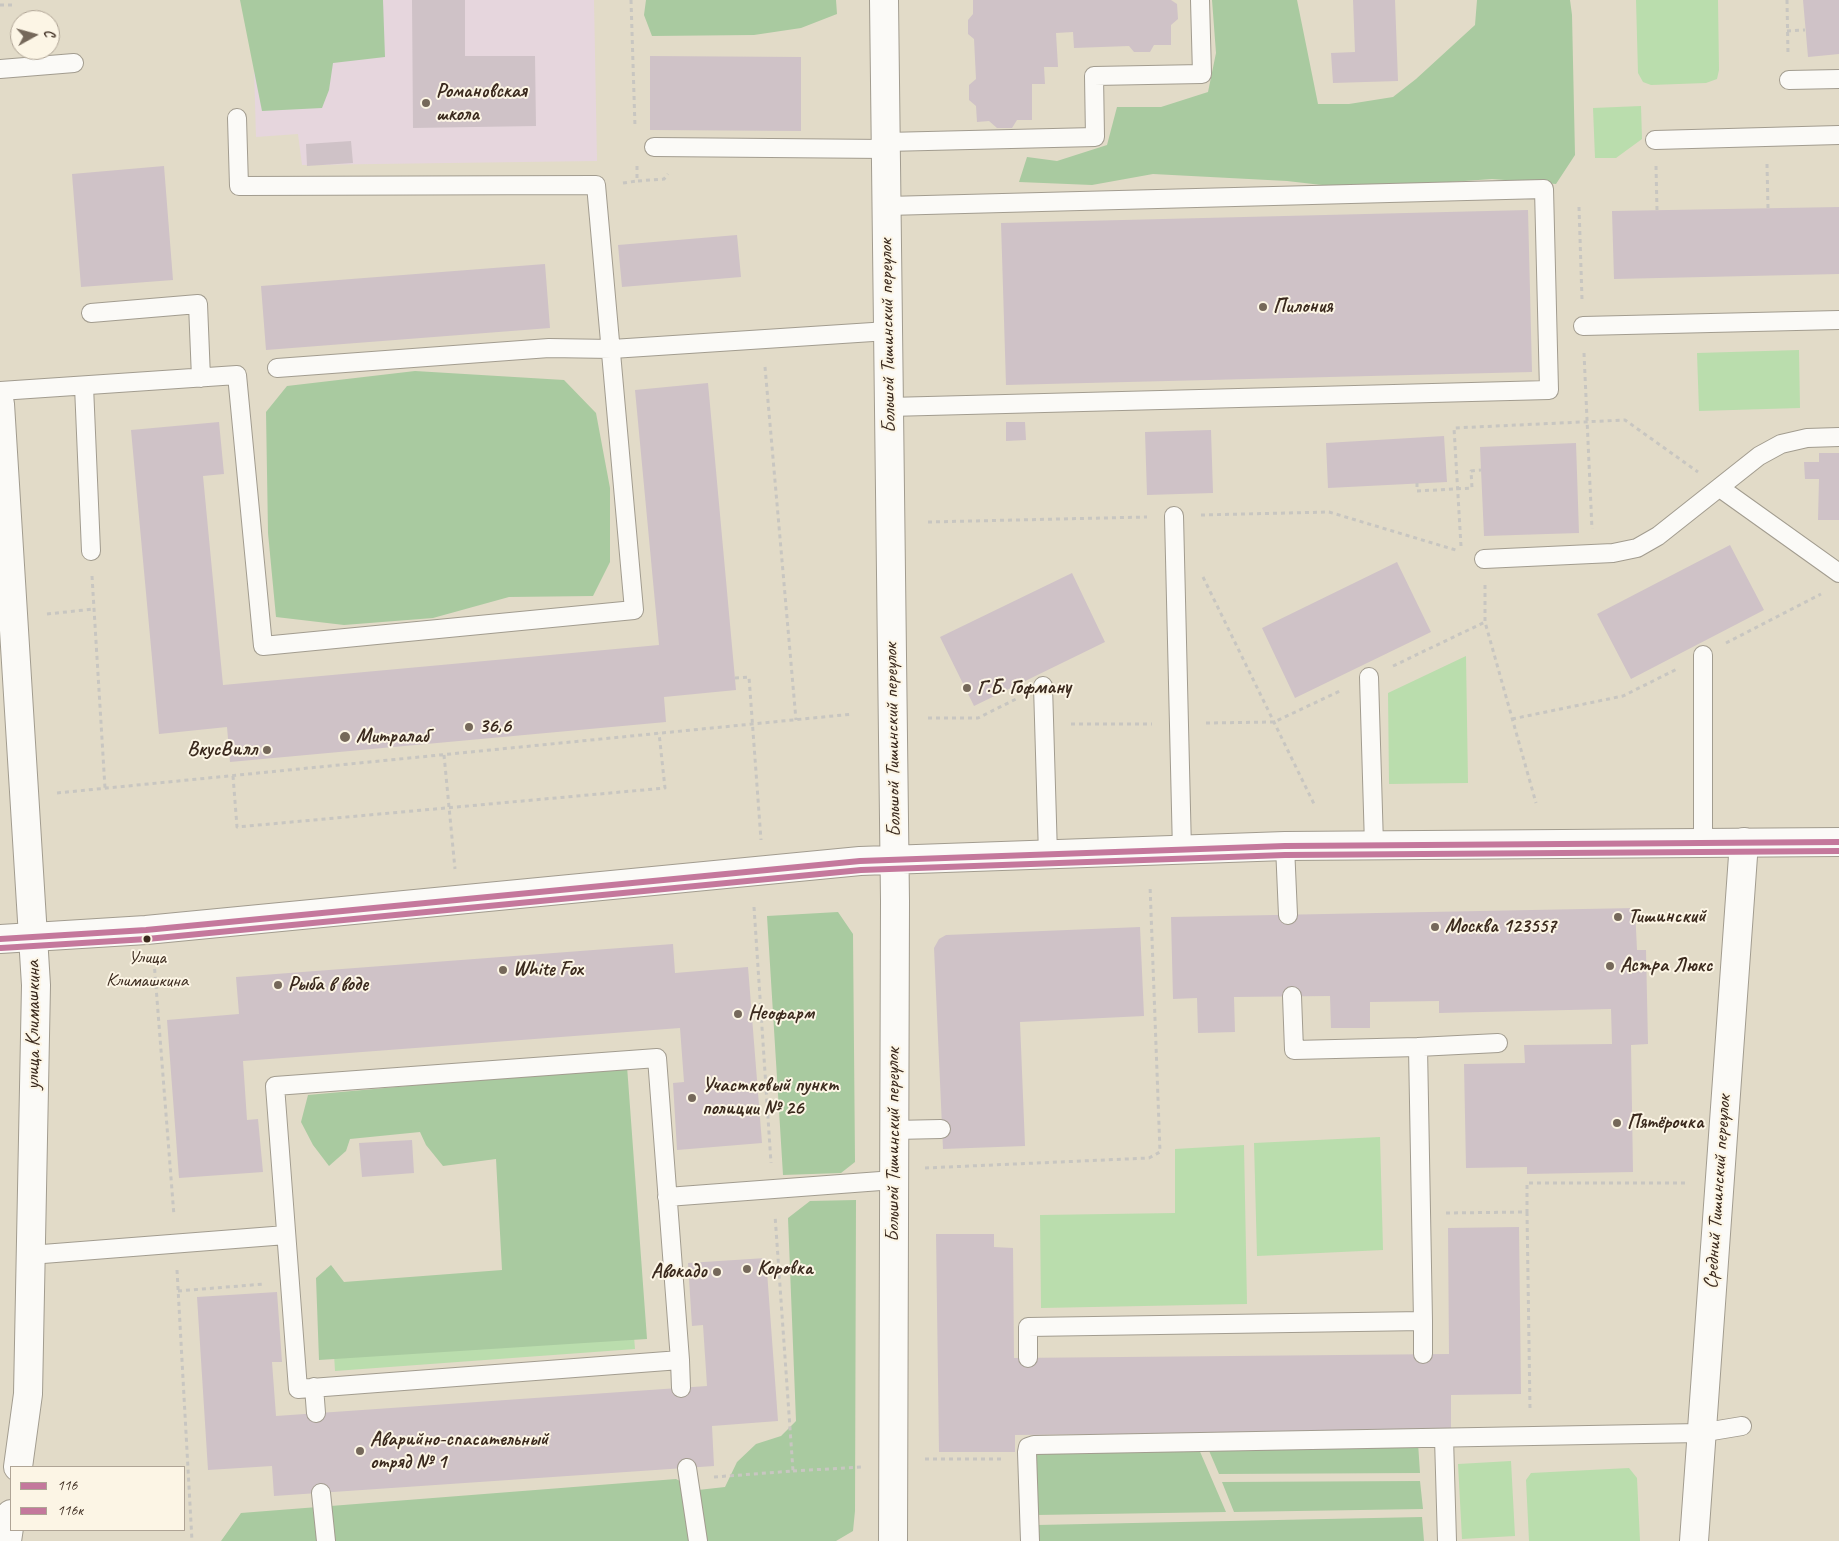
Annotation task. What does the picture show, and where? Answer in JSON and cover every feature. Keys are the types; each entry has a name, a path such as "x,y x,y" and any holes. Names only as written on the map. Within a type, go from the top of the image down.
{"street":[{"name":"Большой Тишинский переулок","path":"884,0 895,860 893,1541"},
{"name":"улица Климашкина","path":"0,404 4,512 36,985 28,1394 18,1466"},
{"name":"Средний Тишинский переулок","path":"1694,1541 1700,1433 1744,842"},
{"path":"0,939 146,930 860,861 1048,856 1285,846 1839,842"},
{"path":"7,1541 10,1521"}],"lane":[{"path":"654,147 886,145 1095,137 1094,76 1202,74 1200,0"},
{"path":"0,69 74,64"},
{"path":"1789,80 1839,79"},
{"path":"0,392 236,375 263,646 634,610 596,185 239,186 237,118"},
{"path":"1656,140 1839,135"},
{"path":"886,206 1544,189 1549,390 889,407"},
{"path":"90,313 198,304 201,378"},
{"path":"1583,326 1839,320"},
{"path":"277,368 549,348 612,350 762,338 888,331"},
{"path":"84,386 91,551"},
{"path":"1484,559 1593,555 1614,553 1644,544 1658,536 1759,456 1781,444 1806,438 1839,437"},
{"path":"1720,488 1839,573"},
{"path":"1174,516 1182,851"},
{"path":"1703,655 1703,843"},
{"path":"1369,677 1374,845"},
{"path":"1043,686 1048,856"},
{"path":"1285,846 1288,915"},
{"path":"1292,996 1294,1050 1498,1043"},
{"path":"1418,1047 1423,1354"},
{"path":"680,1360 298,1389 275,1086 657,1058 667,1197 680,1360 682,1388"},
{"path":"894,1130 942,1128"},
{"path":"667,1197 894,1180"},
{"path":"30,1255 286,1235"},
{"path":"1028,1358 1028,1326 1423,1321"},
{"path":"314,1387 316,1413"},
{"path":"1030,1541 1028,1447 1034,1445 1425,1435 1444,1438 1700,1433 1742,1426"},
{"path":"1444,1438 1447,1541"},
{"path":"688,1473 698,1541"},
{"path":"321,1493 326,1541"}],"path":[{"path":"631,0 636,148 654,147"},
{"path":"0,6 14,5"},
{"path":"1788,31 1806,30"},
{"path":"1656,140 1657,210"},
{"path":"1766,160 1768,208"},
{"path":"1578,207 1593,555"},
{"path":"762,338 796,720"},
{"path":"928,522 1329,512 1461,552 1454,428 1587,421 1625,420 1720,488"},
{"path":"1417,483 1417,491 1472,488 1471,471 1481,470"},
{"path":"91,551 104,788"},
{"path":"1484,559 1485,622 1536,803"},
{"path":"1200,570 1315,806"},
{"path":"47,614 94,609"},
{"path":"1044,725 1274,722 1485,622"},
{"path":"736,678 749,677 762,842"},
{"path":"928,718 978,718 1043,686"},
{"path":"57,793 853,714"},
{"path":"233,776 237,827 666,788 659,733"},
{"path":"444,754 455,870"},
{"path":"925,1168 1149,1158 1160,1152 1150,885"},
{"path":"754,907 793,1471"},
{"path":"1530,1437 1527,1183 1691,1183"},
{"path":"1421,1214 1527,1212"},
{"path":"178,1291 290,1282"},
{"path":"922,1459 1028,1447"},
{"path":"688,1473 793,1471 866,1467"}],"shaded area":[{"name":"Романовская школа","path":"252,0 594,0 597,161 302,165 298,134 256,137"}],"green space":[{"path":"240,0 383,0 385,57 333,63 329,90 322,108 262,111"},
{"path":"646,0 836,0 837,14 801,28 754,35 652,36 644,15"},
{"path":"1212,0 1297,0 1318,104 1349,104 1393,97 1416,79 1475,25 1477,0 1570,0 1572,15 1575,155 1556,184 1492,179 1339,187 1287,181 1153,174 1092,185 1019,182 1027,157 1057,161 1107,145 1117,107 1161,107 1208,92 1216,53"},
{"path":"1636,0 1718,0 1719,70 1717,79 1706,83 1651,85 1643,82 1638,73"},
{"path":"1641,106 1642,139 1616,158 1595,158 1593,108"},
{"path":"1799,350 1800,408 1699,411 1697,353"},
{"path":"415,371 564,380 596,413 610,488 610,562 593,596 509,597 433,618 344,625 276,617 268,533 266,412 287,386"},
{"path":"1466,656 1468,783 1389,784 1388,693"},
{"path":"838,912 853,934 855,1162 841,1173 783,1175 767,916"},
{"path":"627,1066 647,1339 319,1360 316,1278 331,1265 344,1282 502,1270 496,1159 443,1166 426,1145 420,1132 350,1139 346,1151 329,1166 313,1145 301,1122 308,1095"},
{"path":"1380,1137 1383,1250 1257,1256 1254,1143"},
{"path":"1244,1145 1247,1304 1041,1308 1040,1215 1175,1213 1175,1149"},
{"path":"856,1200 855,1511 853,1531 836,1541 221,1541 241,1513 676,1479 698,1490 725,1487 737,1462 756,1444 781,1436 796,1421 788,1218 810,1201"},
{"path":"631,1299 635,1349 335,1371 332,1321"},
{"path":"1418,1443 1420,1473 1219,1474 1207,1446"},
{"path":"1198,1447 1226,1512 1036,1515 1034,1451"},
{"path":"1511,1461 1515,1536 1462,1539 1458,1464"},
{"path":"1629,1468 1637,1478 1640,1541 1529,1541 1526,1480 1531,1473"},
{"path":"1420,1481 1423,1509 1234,1512 1222,1482"},
{"path":"1422,1517 1424,1541 1037,1541 1037,1525"}],"building":[{"path":"412,0 465,0 465,56 535,56 536,126 413,128"},
{"path":"973,0 1171,0 1177,4 1178,19 1171,25 1171,45 1154,45 1150,52 1134,52 1129,46 1074,48 1073,32 1056,33 1058,67 1044,67 1045,84 1032,84 1032,120 1017,120 1012,128 997,128 989,121 977,122 976,106 969,100 969,85 976,79 974,39 968,34 968,20 973,14"},
{"path":"1353,0 1395,0 1398,81 1333,83 1331,53 1355,52"},
{"path":"1803,0 1839,0 1839,54 1808,57"},
{"path":"650,56 801,57 801,131 650,130"},
{"path":"351,141 353,163 307,166 306,144"},
{"path":"164,166 173,280 81,287 72,174"},
{"path":"1839,207 1839,274 1614,279 1612,211"},
{"path":"1528,210 1532,372 1006,385 1001,223"},
{"path":"737,235 741,277 622,287 618,245"},
{"path":"545,264 550,328 266,350 261,286"},
{"path":"708,383 736,690 664,697 666,722 230,762 227,727 159,734 131,430 219,422 224,474 203,476 223,685 659,645 635,390"},
{"path":"1006,422 1025,422 1026,440 1006,441"},
{"path":"1211,430 1213,493 1147,495 1145,432"},
{"path":"1444,436 1447,482 1328,488 1326,443"},
{"path":"1576,443 1579,533 1484,536 1480,447"},
{"path":"1819,453 1839,453 1839,520 1818,520 1819,479 1805,479 1804,462 1819,462"},
{"path":"1730,545 1764,610 1631,679 1597,614"},
{"path":"1397,562 1431,632 1295,698 1262,628"},
{"path":"1072,573 1105,642 974,706 940,637"},
{"path":"1635,908 1637,950 1646,950 1648,1044 1631,1045 1633,1172 1527,1174 1527,1167 1466,1168 1464,1064 1525,1063 1524,1045 1612,1044 1611,1009 1439,1013 1439,1001 1370,1002 1370,1028 1331,1028 1330,996 1234,997 1235,1032 1198,1033 1197,998 1173,999 1171,917"},
{"path":"1140,927 1144,1016 1020,1022 1025,1146 943,1149 934,948 939,939 946,935"},
{"path":"673,944 675,973 748,967 762,1143 677,1150 673,1083 684,1082 680,1028 243,1061 247,1120 258,1119 263,1172 179,1178 167,1020 239,1014 236,977"},
{"path":"412,1140 414,1173 362,1177 359,1143"},
{"path":"1519,1227 1521,1394 1451,1395 1451,1431 1015,1435 1015,1452 939,1452 936,1234 994,1234 994,1247 1013,1248 1014,1358 1449,1354 1448,1228"},
{"path":"766,1258 778,1421 712,1426 714,1466 274,1496 272,1466 208,1470 197,1297 277,1292 282,1362 272,1362 276,1416 707,1386 703,1325 692,1326 688,1263"}],"transit line":[{"name":"116","path":"0,939 146,930 860,861 1285,846 1839,842"},
{"name":"116к","path":"1,948 147,939 861,870 1285,855 1839,851"}],"place":[{"name":"Романовская школа","path":"426,103"},
{"name":"Пилония","path":"1263,307"},
{"name":"Г.Б. Гофману","path":"967,688"},
{"name":"36,6","path":"469,727"},
{"name":"Митралаб","path":"345,737"},
{"name":"ВкусВилл","path":"267,750"},
{"name":"Тишинский","path":"1618,917"},
{"name":"Москва 123557","path":"1435,927"},
{"name":"Улица Климашкина","path":"147,939"},
{"name":"Астра Люкс","path":"1610,966"},
{"name":"White Fox","path":"503,970"},
{"name":"Рыба в воде","path":"278,985"},
{"name":"Неофарм","path":"738,1014"},
{"name":"Участковый пункт полиции № 26","path":"692,1098"},
{"name":"Пятёрочка","path":"1617,1123"},
{"name":"Коровка","path":"747,1269"},
{"name":"Авокадо","path":"717,1272"},
{"name":"Аварийно-спасательный отряд № 1","path":"360,1451"}]}
